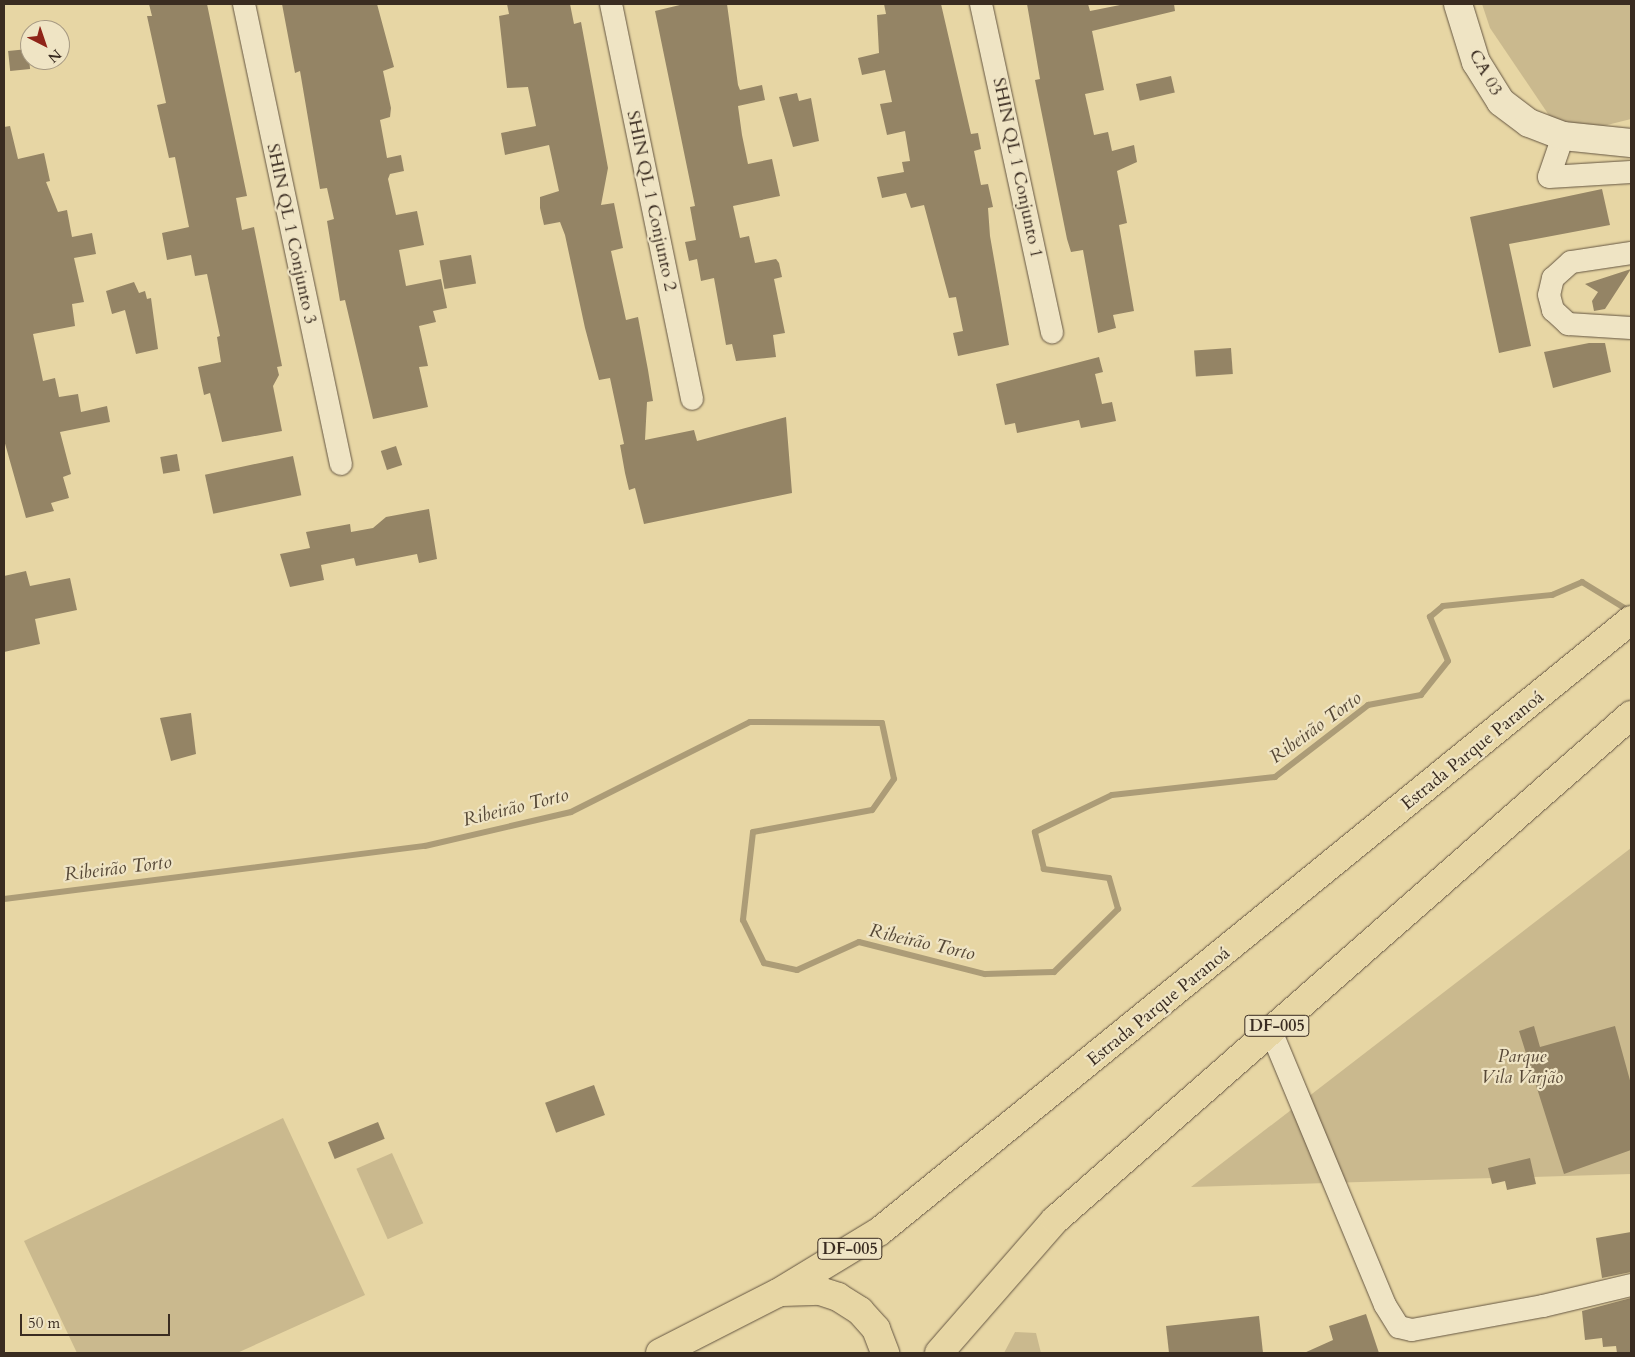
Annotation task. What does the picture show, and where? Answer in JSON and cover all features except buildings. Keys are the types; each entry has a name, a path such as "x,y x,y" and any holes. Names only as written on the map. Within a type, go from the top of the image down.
{"main road":[{"name":"Estrada Parque Paranoá","path":"660,1353 778,1293 880,1231 1631,620"},
{"name":"DF-005","path":"939,1353 1056,1220 1631,715"},
{"path":"778,1293 811,1290 838,1298 860,1311 876,1329 885,1353"}],"street":[{"name":"SHIN QL 1 Conjunto 3","path":"244,4 341,464"},
{"name":"SHIN QL 1 Conjunto 2","path":"610,4 692,399"},
{"name":"SHIN QL 1 Conjunto 1","path":"981,4 1052,332"},
{"name":"CA 03","path":"1458,4 1476,62 1501,102 1529,122 1563,136 1631,143"},
{"path":"1563,136 1549,177 1631,172"},
{"path":"1631,253 1570,262 1553,278 1549,296 1553,310 1568,324 1631,328"},
{"path":"1271,1031 1385,1305 1399,1327 1412,1330 1524,1310 1631,1285"}],"green space":[{"path":"1482,4 1631,4 1631,119 1563,136 1490,28"},
{"name":"Parque Vila Varjão","path":"1631,848 1631,1174 1191,1187"},
{"path":"283,1118 365,1295 237,1353 77,1353 24,1241"},
{"path":"392,1153 423,1223 388,1239 356,1169"},
{"path":"1015,1332 1036,1333 1041,1353 1004,1353"}],"waterway":[{"name":"Ribeirão Torto","path":"4,899 425,846 571,812 750,722 882,723 894,779 872,810 753,832 743,920 764,963 797,970 859,942 985,974 1054,972 1118,909 1109,878 1044,869 1035,832 1112,795 1275,777 1368,705 1421,695 1448,661 1430,617 1443,606 1552,595 1582,582 1631,612"}]}
